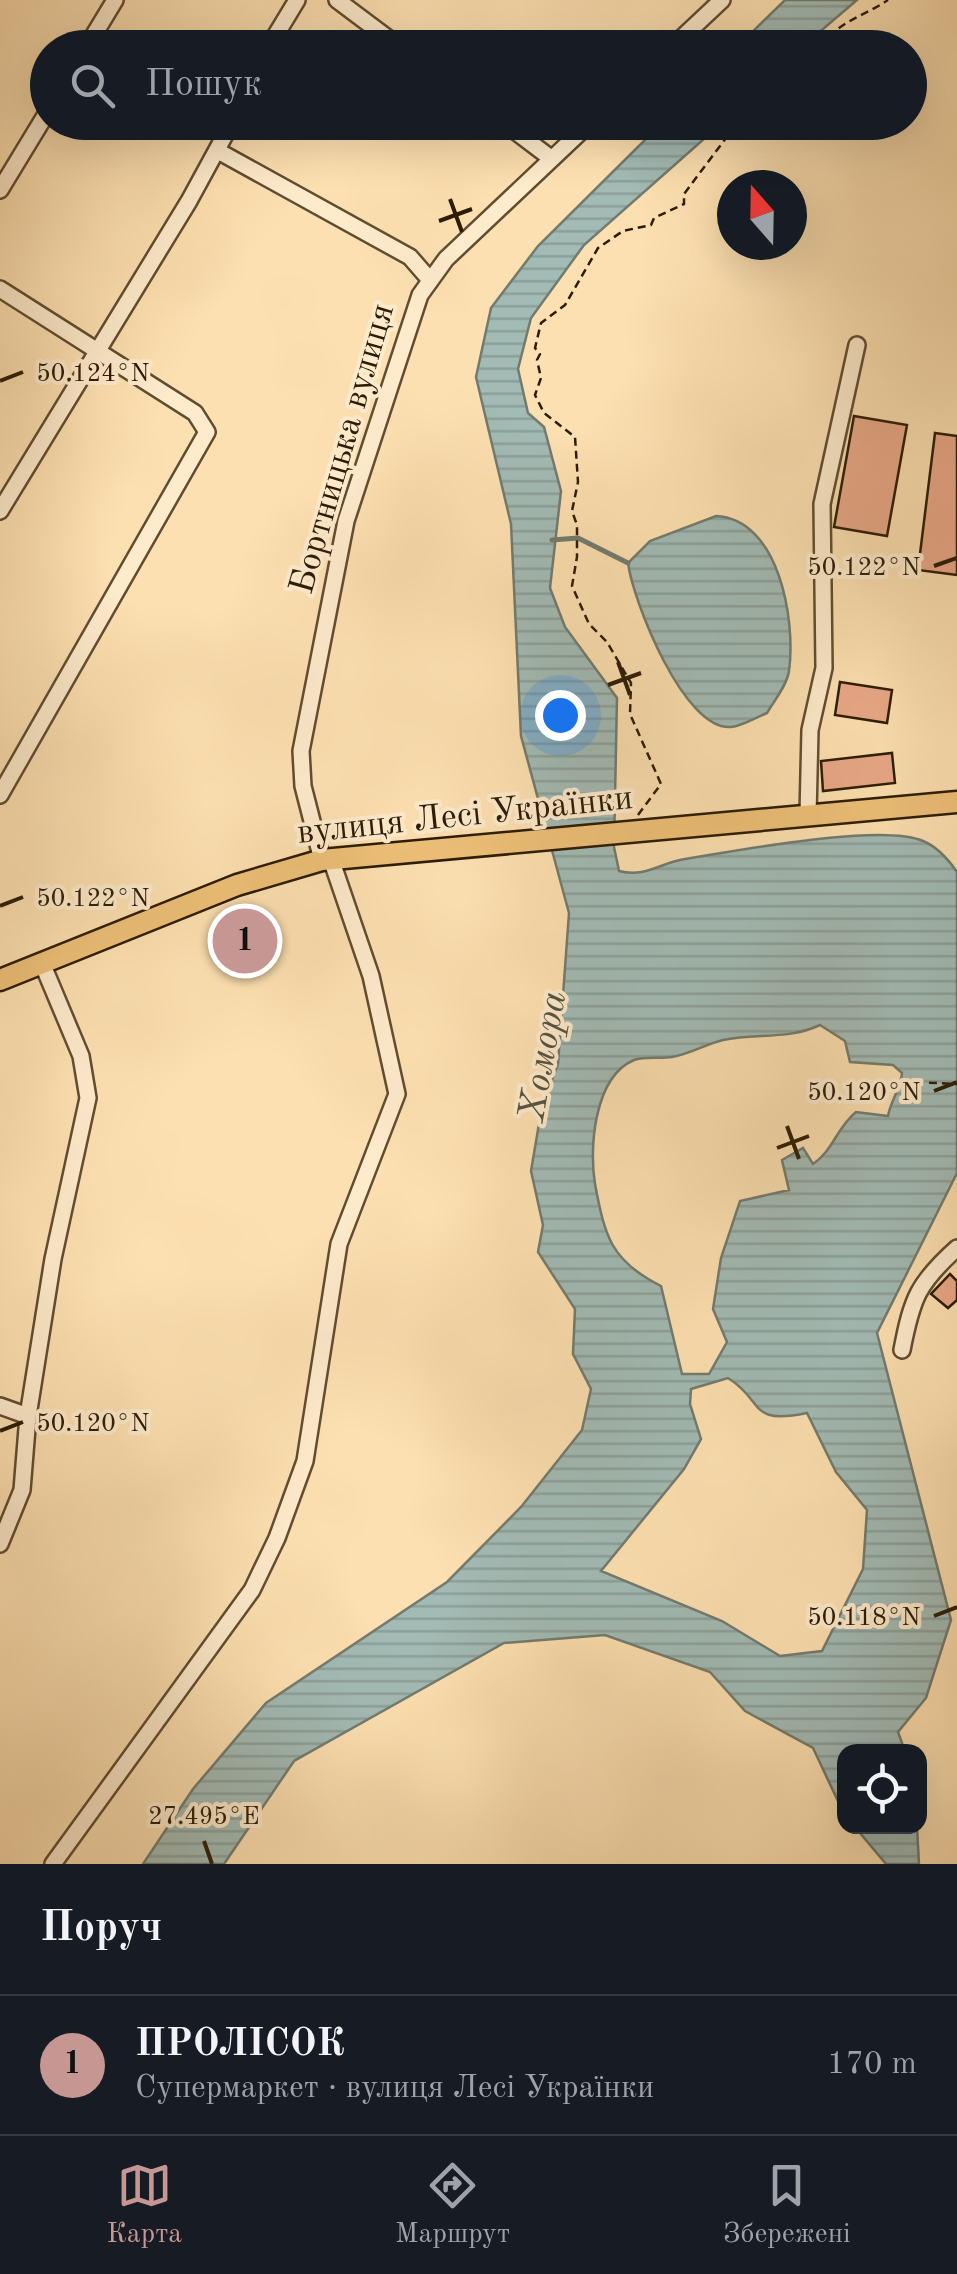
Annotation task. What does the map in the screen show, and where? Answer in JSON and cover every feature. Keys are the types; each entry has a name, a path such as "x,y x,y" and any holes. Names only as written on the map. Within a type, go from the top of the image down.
{"main road":[{"name":"вулиця Лесі Українки","path":"0,980 236,884 327,859 957,802"}],"street":[{"path":"97,30 115,0"},
{"path":"278,30 296,0"},
{"path":"337,0 377,30"},
{"path":"690,30 722,0"},
{"path":"0,190 30,140"},
{"path":"0,511 223,140"},
{"path":"527,140 552,159"},
{"name":"Бортницька вулиця","path":"53,1864 252,1590 277,1538 304,1461 339,1244 397,1094 371,976 303,786 301,752 322,629 346,521 409,319 446,260 573,140"},
{"path":"218,151 410,257 430,280"},
{"path":"410,257 446,260"},
{"path":"0,289 195,413 207,432 0,796"},
{"path":"808,815 810,730 824,668 822,504 857,344"},
{"path":"0,1544 22,1490 28,1416 54,1259 88,1098 80,1056 42,963"},
{"path":"902,1350 911,1303 924,1278 957,1248"},
{"path":"0,1406 28,1416"}],"path":[{"path":"837,30 843,23 870,14 888,0"},
{"path":"627,830 660,784 630,714 631,683 607,642 589,624 574,594 575,437 544,414 535,395 540,378 540,354 536,348 541,323 565,305 598,248 623,231 651,225 654,218 684,204 684,194 724,140"},
{"path":"890,1081 957,1084"}],"water":[{"path":"785,0 857,0 822,30 754,30"},
{"path":"645,140 703,140 584,245 531,318 518,369 528,413 544,427 561,491 550,588 565,627 617,698 614,847 619,871 645,871 685,859 772,845 875,835 923,841 942,854 957,872 957,1173 877,1333 951,1620 926,1698 898,1732 902,1744 837,1744 837,1799 813,1748 745,1711 710,1672 605,1635 504,1643 294,1761 224,1864 143,1864 193,1789 266,1703 447,1582 521,1507 582,1430 591,1389 573,1354 575,1309 538,1252 543,1225 531,1171 542,1106 558,1064 569,913 521,736 511,524 476,377 491,308 538,246","holes":["820,1025 845,1041 850,1062 893,1065 902,1073 888,1116 856,1112 813,1164 803,1148 782,1160 789,1190 740,1201 721,1258 713,1309 727,1342 709,1374 682,1374 661,1286 621,1257 602,1219 595,1184 594,1133 610,1081 634,1060 672,1057 723,1040 796,1033","728,1378 759,1409 775,1416 807,1413 836,1472 867,1510 863,1569 822,1651 780,1656 722,1621 601,1571 684,1469 701,1439 690,1404 691,1389"]},
{"path":"716,516 738,521 755,534 769,553 786,600 789,626 789,671 780,693 767,713 731,727 713,723 679,687 650,633 628,563 650,541"},
{"path":"861,1834 917,1834 919,1864 886,1864"}],"building":[{"path":"854,416 907,425 887,536 834,527"},
{"path":"935,433 957,436 957,575 918,570"},
{"path":"840,682 892,690 887,723 835,715"},
{"path":"892,753 895,783 823,791 821,761"},
{"path":"950,1274 957,1281 957,1300 948,1308 931,1294"}],"waterway":[{"path":"552,540 578,538 628,563"}],"place":[{"name":"ПРОЛІСОК","path":"245,941"}],"water label":[{"name":"Хомора","path":"544,1057"}]}
